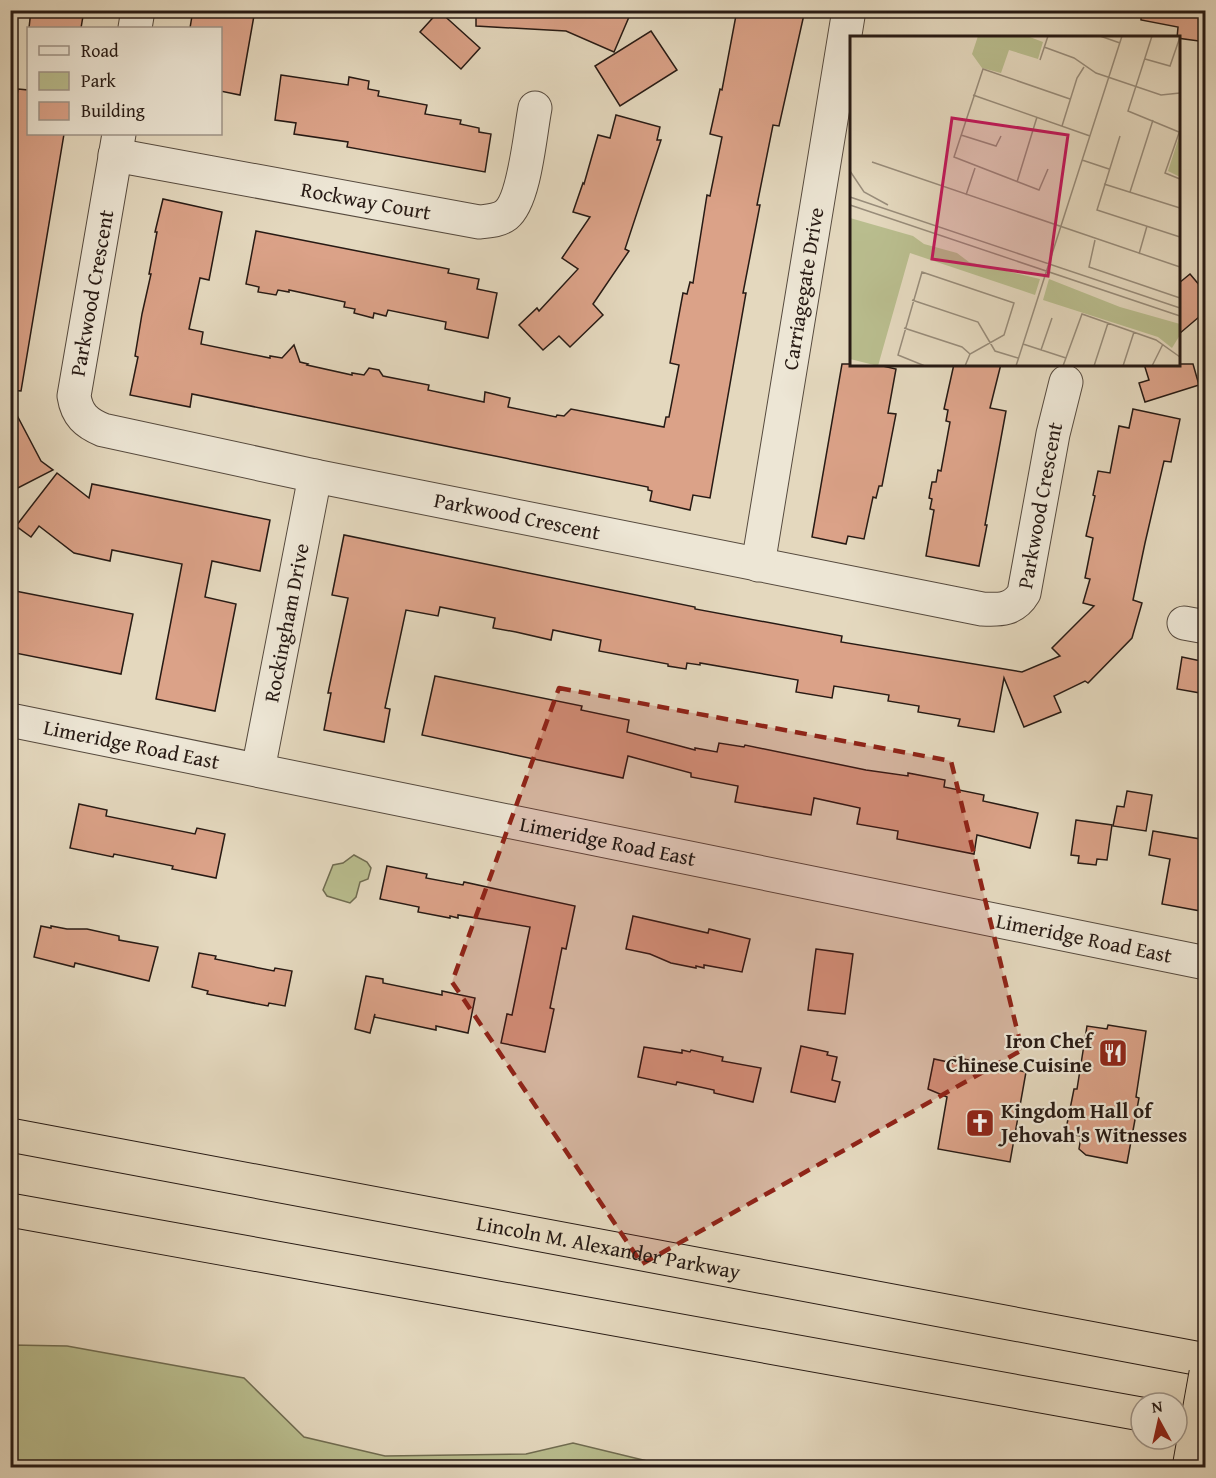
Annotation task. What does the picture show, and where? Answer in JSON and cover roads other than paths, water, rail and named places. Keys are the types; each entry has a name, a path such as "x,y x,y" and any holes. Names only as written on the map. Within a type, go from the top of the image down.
{"main road":[{"name":"Lincoln M. Alexander Parkway","path":"10,1135 1206,1360"},
{"path":"10,1210 1129,1412"},
{"path":"1189,1467 1206,1373"},
{"path":"1189,1422 1206,1425"}],"street":[{"path":"135,27 138,10"},
{"name":"Carriagegate Drive","path":"758,565 849,10"},
{"name":"Rockway Court","path":"117,144 479,222 493,221 505,215 518,198 535,108"},
{"name":"Parkwood Crescent","path":"117,144 74,396 76,408 89,424 103,430 315,476 758,565 982,609 1000,610 1012,606 1024,593 1053,434 1066,382"},
{"name":"Rockingham Drive","path":"258,770 315,476"},
{"name":"Limeridge Road East","path":"10,720 1206,963"}],"place":[{"name":"Iron Chef Chinese Cuisine","path":"1113,1053"},
{"name":"Kingdom Hall of Jehovah's Witnesses","path":"980,1123"}]}
